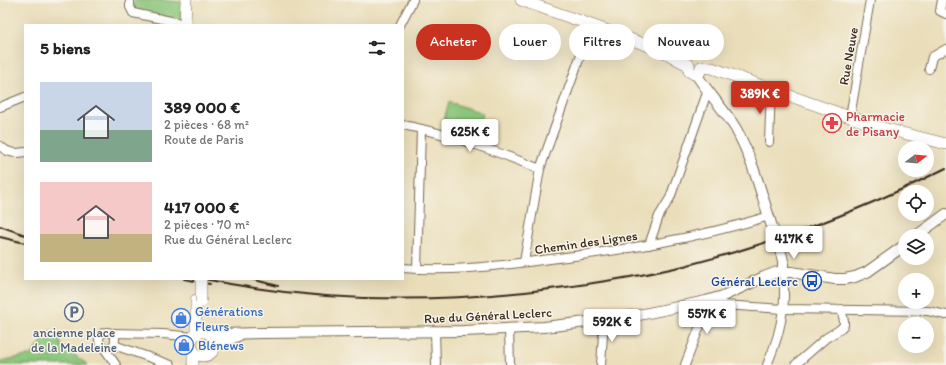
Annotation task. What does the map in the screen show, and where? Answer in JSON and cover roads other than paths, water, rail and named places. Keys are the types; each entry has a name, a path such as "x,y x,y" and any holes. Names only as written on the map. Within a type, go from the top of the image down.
{"main road":[{"path":"186,0 187,24"},
{"path":"187,24 192,0"},
{"path":"521,0 586,24"},
{"path":"635,41 664,52 696,69 712,68 883,128 946,144"},
{"path":"196,280 198,301"},
{"path":"193,351 203,360 211,352 215,342 211,336 200,334 196,331 201,280"},
{"path":"193,365 193,351 191,345 200,334"}],"street":[{"path":"130,0 130,7 133,13 182,24"},
{"path":"401,24 413,0"},
{"name":"Rue Neuve","path":"850,117 870,0"},
{"path":"942,0 940,11 946,14"},
{"path":"929,69 932,57 946,49"},
{"path":"524,262 540,169 579,60"},
{"path":"696,69 708,90 735,128 745,147 783,261 782,318 776,341 766,365"},
{"path":"769,142 771,89"},
{"path":"649,245 659,216 670,198 708,90"},
{"path":"0,107 24,97"},
{"path":"404,125 450,136 493,150 540,169"},
{"path":"417,269 421,129"},
{"path":"0,146 6,151 13,153 24,152"},
{"path":"926,229 946,214"},
{"name":"Chemin des Lignes","path":"404,268 456,268 508,264 605,252 649,245 700,234 769,216"},
{"name":"Rue du Général Leclerc","path":"200,334 509,329 544,327 604,320 650,313 709,301 771,274 783,271 835,279 855,277 867,272 898,250"},
{"path":"171,335 186,332 192,328 198,301"},
{"path":"685,365 709,301 723,305 928,311 946,315"},
{"path":"795,365 826,338 844,325 841,309"},
{"path":"601,365 604,320"},
{"path":"509,329 510,365"},
{"path":"116,365 99,342 100,334 107,331 171,335 200,334"},
{"path":"435,331 436,365"},
{"path":"104,348 109,348 114,345 116,340 112,332"},
{"path":"214,346 245,334"},
{"path":"114,345 171,365"}],"railway":[{"path":"210,280 284,292 324,296 405,299 485,296 625,278 684,266 785,236 883,198 946,168"},
{"path":"0,226 24,235"},
{"path":"0,237 24,243"},
{"path":"189,280 210,284"},
{"path":"255,280 278,286"}],"place":[{"name":"Pharmacie de Pisany","path":"832,123"},
{"name":"Général Leclerc","path":"812,281"},
{"name":"ancienne place de la Madeleine","path":"74,312"},
{"name":"Générations Fleurs","path":"181,318"},
{"name":"Blénews","path":"184,345"}]}
